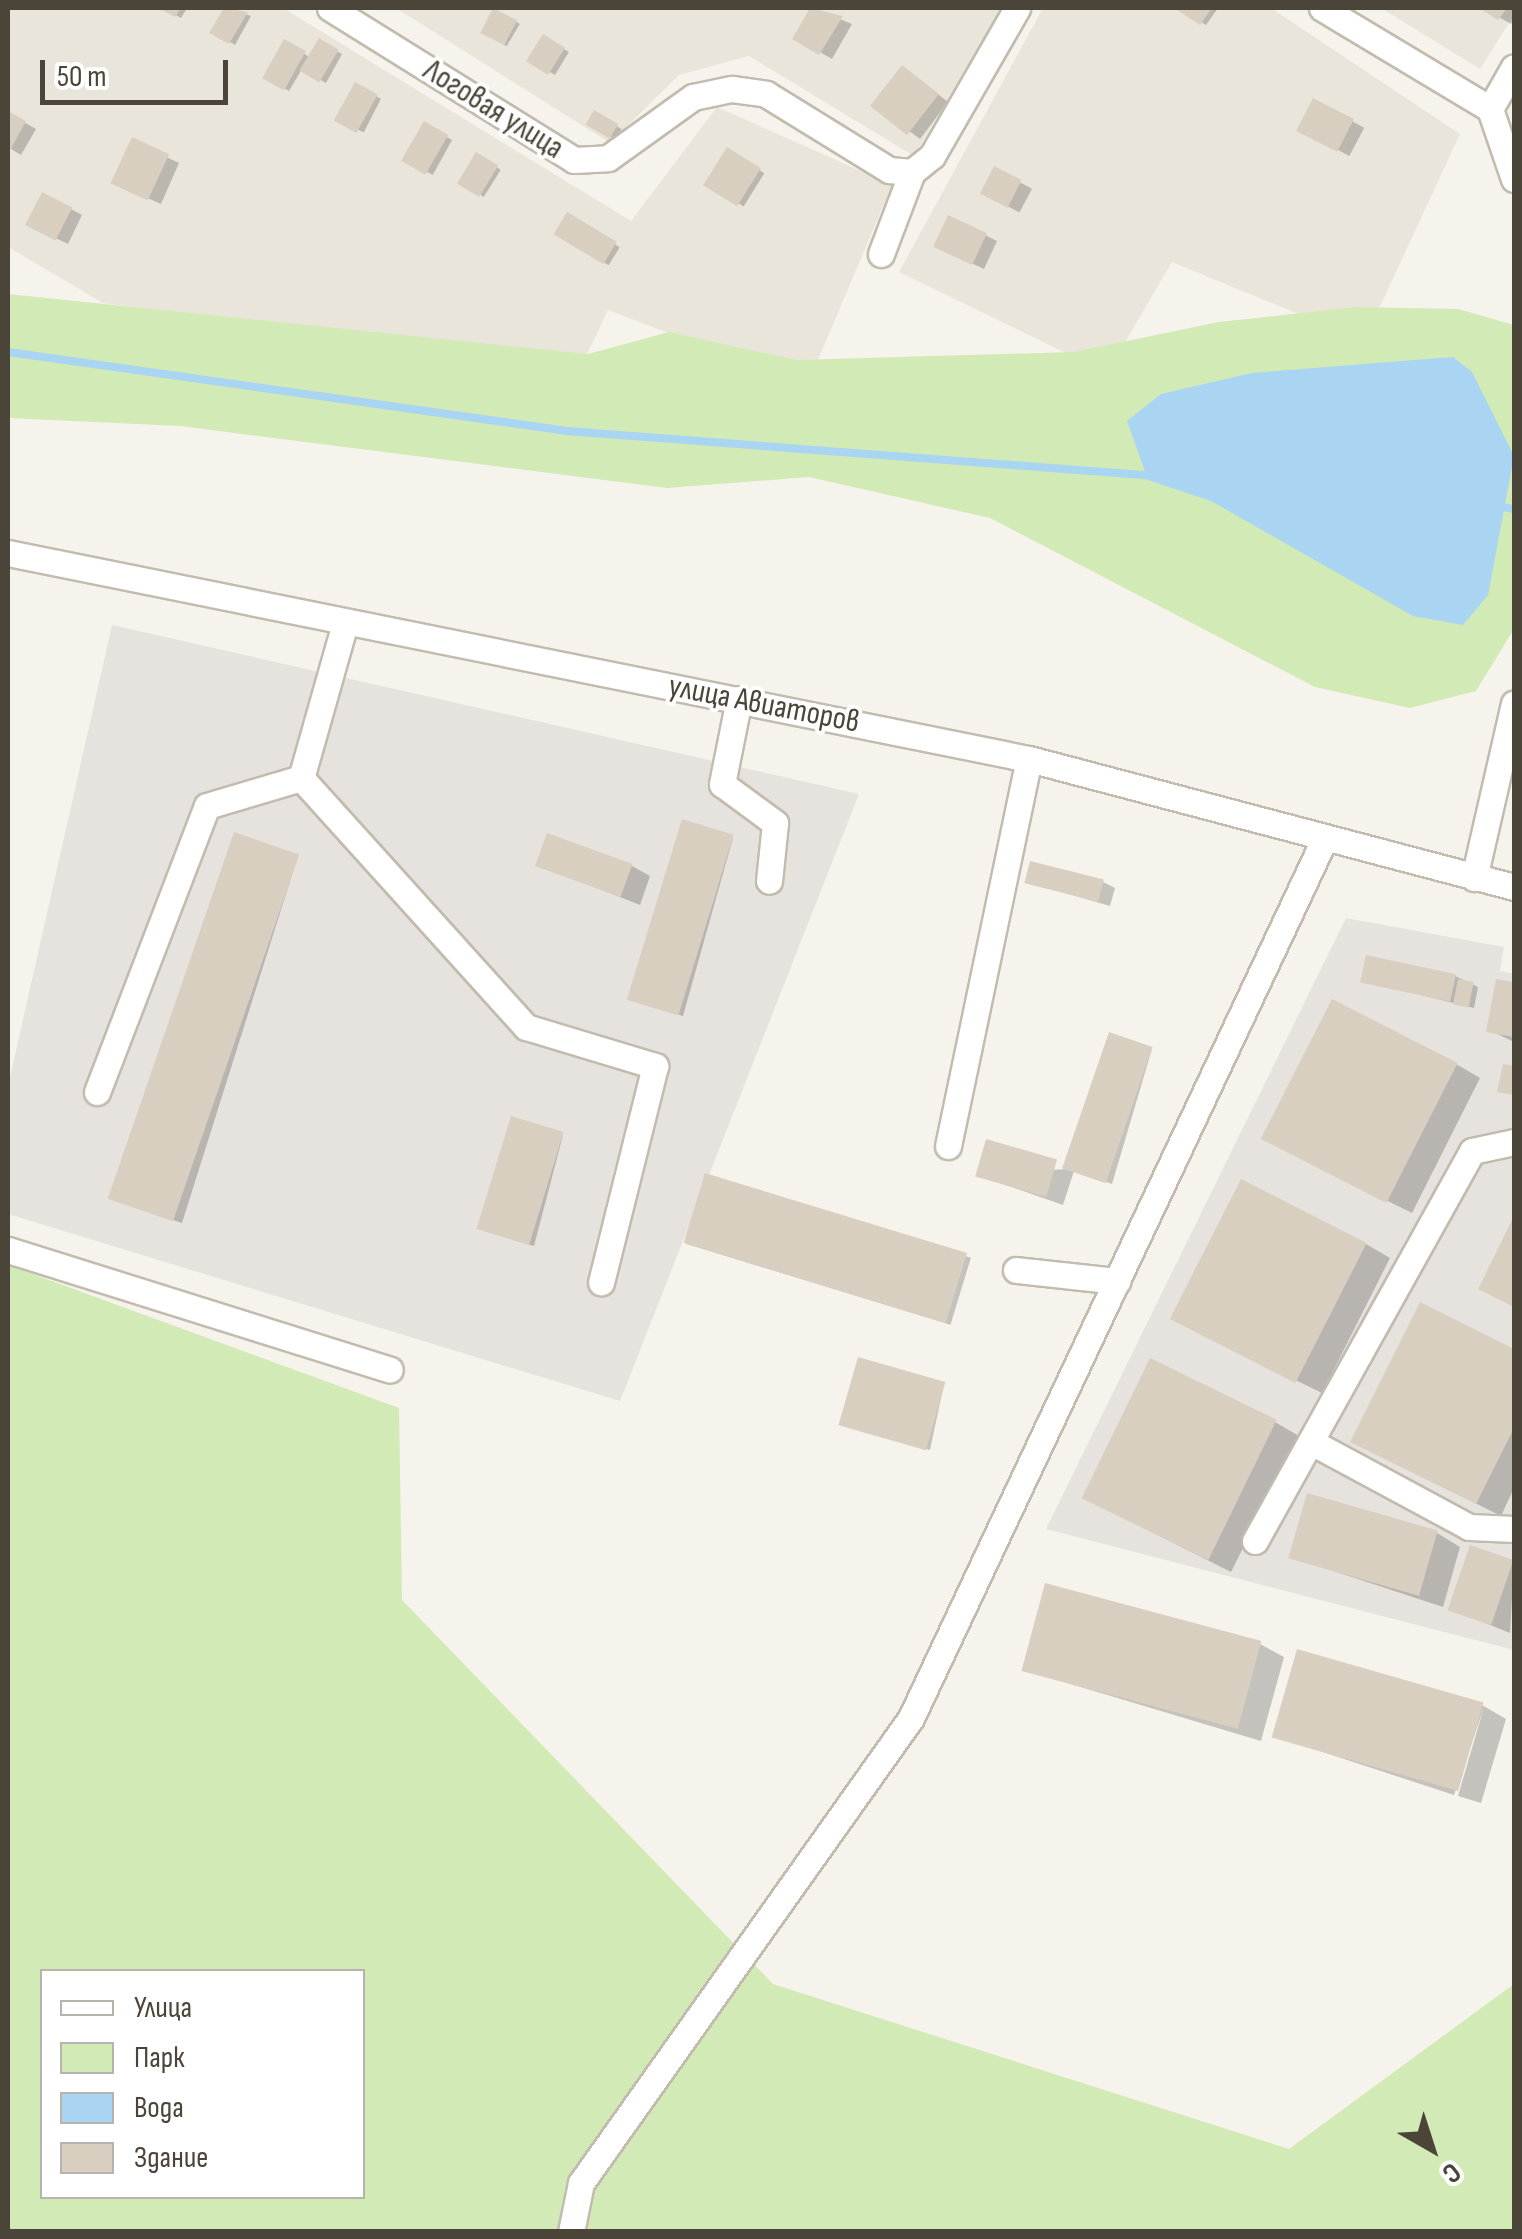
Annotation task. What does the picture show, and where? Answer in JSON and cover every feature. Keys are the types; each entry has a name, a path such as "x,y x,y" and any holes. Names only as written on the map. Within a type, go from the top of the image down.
{"street":[{"name":"Логовая улица","path":"330,8 574,160 608,158 693,97 732,89 766,94 889,170 912,172"},
{"path":"881,254 912,172 932,156 1017,8"},
{"path":"1322,8 1490,108 1514,179"},
{"path":"1490,108 1514,67"},
{"name":"улица Авиаторов","path":"8,553 1029,759 1514,887"},
{"path":"302,778 345,623"},
{"path":"739,699 722,784 776,823 770,882"},
{"path":"1474,878 1514,704"},
{"path":"948,1146 1029,759"},
{"path":"97,1092 207,806 302,778"},
{"path":"302,778 526,1027 655,1066 601,1282"},
{"path":"571,2232 581,2183 911,1718 1325,838"},
{"path":"1255,1541 1315,1444 1472,1151 1514,1142"},
{"path":"8,1250 390,1370"},
{"path":"1016,1270 1116,1281"},
{"path":"1315,1444 1468,1527 1514,1530"}],"shaded area":[{"path":"8,8 283,8 631,221 717,107 892,185 807,386 608,310 582,365 103,303 8,247"},
{"path":"396,8 1001,8 914,156 749,56 679,75 610,143"},
{"path":"1043,8 1271,8 1460,134 1364,341 1172,262 1107,373 899,272"},
{"path":"1381,8 1514,8 1514,15 1480,69"},
{"path":"112,625 859,794 620,1401 8,1214 8,1086"},
{"path":"1346,918 1504,947 1500,971 1514,974 1514,1650 1046,1529"}],"green space":[{"path":"8,294 588,354 669,332 796,360 1073,352 1219,322 1355,307 1458,309 1514,325 1514,629 1476,691 1410,708 1315,687 990,518 809,477 667,488 180,426 8,418"},
{"path":"8,1265 399,1408 402,1600 773,1984 1289,2149 1514,1984 1514,2231 8,2231"}],"water":[{"path":"1453,357 1472,372 1514,456 1488,595 1463,625 1413,616 1211,501 1148,480 1127,421 1161,394 1252,373"}],"building":[{"path":"158,8 181,8 175,17"},
{"path":"224,8 248,12 229,44 209,33"},
{"path":"493,8 517,20 504,45 480,33"},
{"path":"810,8 843,16 819,55 792,39"},
{"path":"1174,8 1212,8 1200,25"},
{"path":"1479,8 1507,8 1498,20"},
{"path":"543,34 565,48 548,75 526,61"},
{"path":"319,38 339,50 319,82 299,71"},
{"path":"284,39 306,51 284,90 262,78"},
{"path":"902,65 939,94 907,135 870,106"},
{"path":"355,82 378,95 356,133 334,120"},
{"path":"1313,98 1354,119 1337,152 1296,131"},
{"path":"594,110 618,124 610,139 586,125"},
{"path":"8,111 26,121 8,154"},
{"path":"424,121 448,135 425,175 401,161"},
{"path":"132,137 169,154 148,201 110,183"},
{"path":"727,147 761,168 737,206 703,185"},
{"path":"476,152 498,165 479,197 457,184"},
{"path":"994,166 1022,180 1008,208 980,194"},
{"path":"42,192 72,207 55,240 25,225"},
{"path":"567,212 617,242 603,264 554,234"},
{"path":"948,215 987,233 972,265 933,247"},
{"path":"682,819 734,835 678,1016 627,1000"},
{"path":"234,832 299,854 173,1221 108,1199"},
{"path":"547,833 633,864 621,897 535,866"},
{"path":"1030,861 1104,879 1098,902 1024,883"},
{"path":"1366,955 1456,974 1450,1002 1360,982"},
{"path":"1458,979 1474,982 1469,1008 1453,1005"},
{"path":"1496,979 1514,982 1514,1037 1486,1032"},
{"path":"1332,999 1458,1063 1386,1203 1261,1139"},
{"path":"1109,1032 1152,1047 1106,1183 1062,1168"},
{"path":"1503,1064 1514,1066 1514,1095 1497,1092"},
{"path":"511,1116 564,1132 529,1245 477,1229"},
{"path":"986,1139 1057,1159 1046,1197 975,1176"},
{"path":"705,1173 967,1253 946,1323 684,1243"},
{"path":"1241,1179 1367,1243 1295,1383 1170,1319"},
{"path":"1514,1216 1514,1307 1478,1289"},
{"path":"1420,1302 1514,1349 1514,1428 1476,1504 1350,1442"},
{"path":"858,1357 945,1382 926,1450 838,1425"},
{"path":"1150,1358 1277,1420 1208,1560 1082,1498"},
{"path":"1307,1493 1438,1530 1419,1596 1288,1558"},
{"path":"1470,1545 1513,1560 1491,1625 1448,1610"},
{"path":"1045,1583 1261,1641 1238,1729 1021,1671"},
{"path":"1297,1649 1483,1702 1458,1791 1272,1737"}],"waterway":[{"path":"8,352 567,431 1156,476"},
{"path":"1498,506 1514,509"}]}
